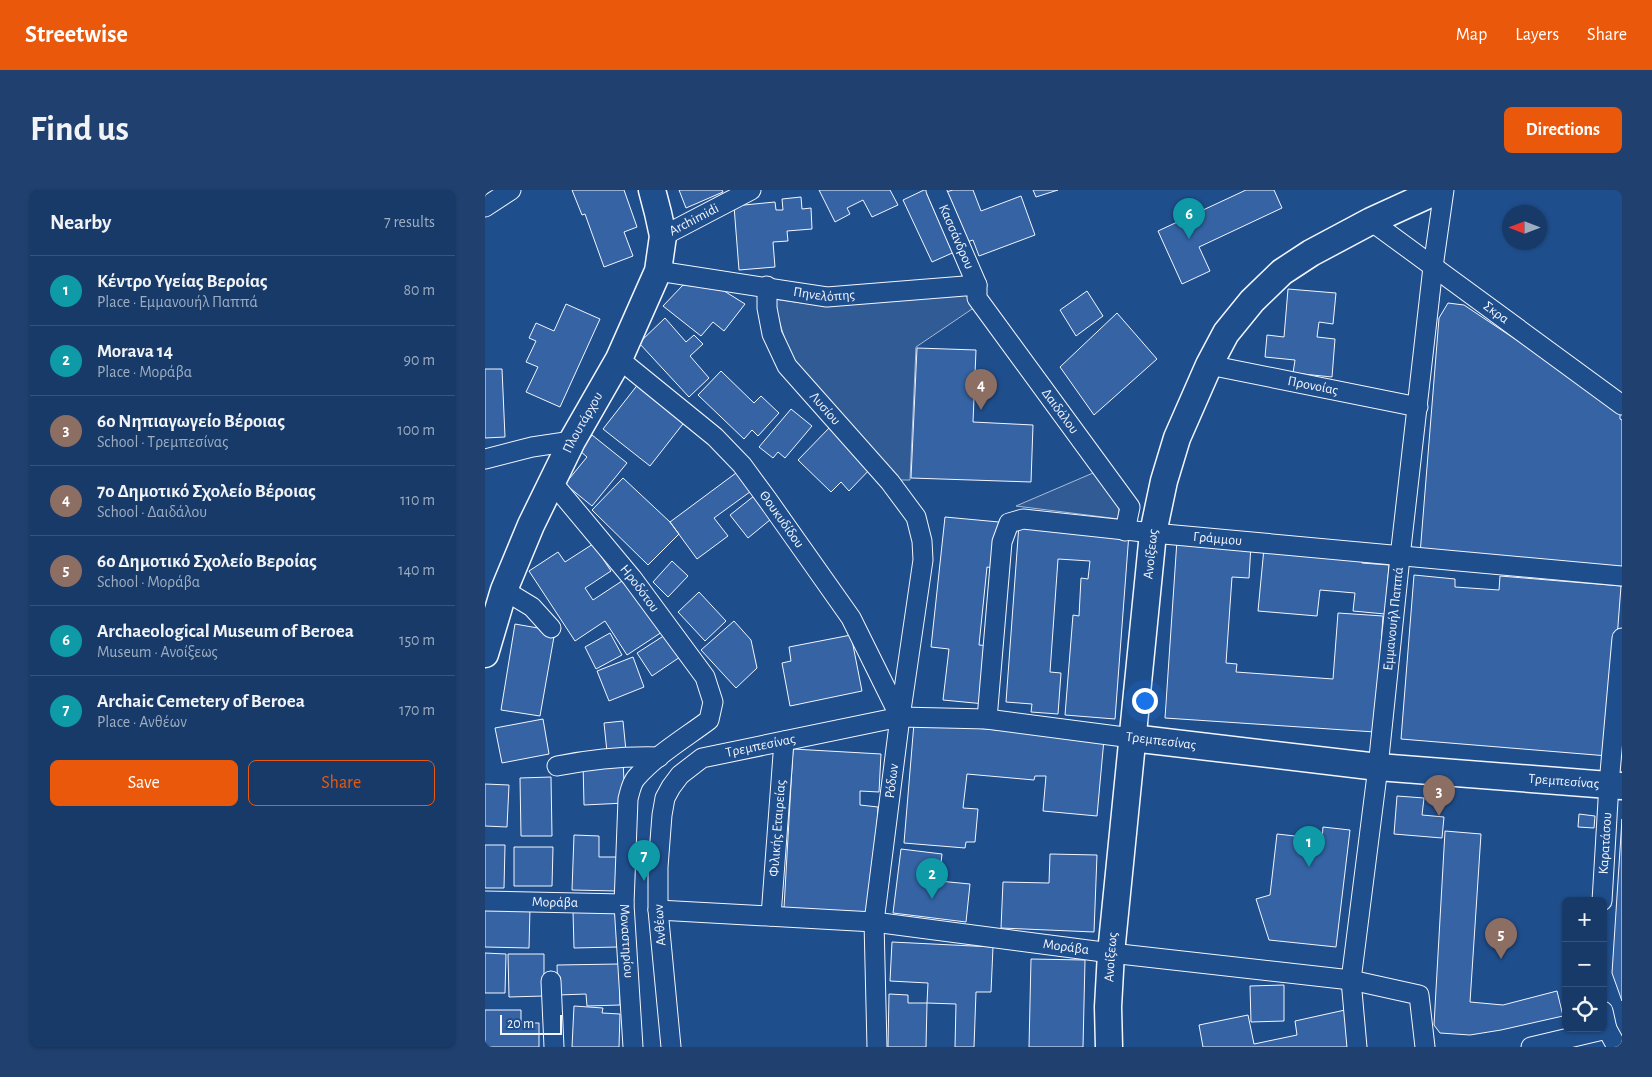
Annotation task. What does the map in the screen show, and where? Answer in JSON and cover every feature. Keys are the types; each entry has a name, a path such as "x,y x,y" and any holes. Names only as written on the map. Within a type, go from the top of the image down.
{"street":[{"path":"485,207 511,190"},
{"name":"Πλουτάρχου","path":"485,654 489,620 504,590 531,525 572,441 619,359 659,271 663,236 652,190"},
{"name":"Archimidi","path":"663,236 751,190"},
{"name":"Κασσάνδρου","path":"936,190 977,291"},
{"name":"Ανοίξεως","path":"1109,1047 1108,1007 1111,953 1153,533 1164,481 1177,438 1209,365 1226,334 1252,301 1282,272 1311,253 1371,221 1439,190"},
{"name":"Εμμανουήλ Παππά","path":"1357,1047 1351,980 1378,767 1433,267 1444,190"},
{"name":"Σκρα","path":"1371,221 1622,405"},
{"name":"Πηνελόπης","path":"659,271 827,296 977,291"},
{"name":"Λυσίου","path":"767,286 767,308 772,334 787,366 890,482 916,517"},
{"name":"Δαιδάλου","path":"977,291 1129,507 1125,530"},
{"name":"Θουκυδίδου","path":"619,359 715,436 742,465 851,618 900,717"},
{"name":"Προνοίας","path":"1209,365 1418,407"},
{"path":"485,459 532,447 572,441"},
{"name":"Ηροδότου","path":"552,482 632,578 705,677 713,702"},
{"name":"Ρόδων","path":"877,1047 874,922 900,717 923,560 922,540 916,517"},
{"name":"Γράμμου","path":"987,719 1002,542 1009,523 1023,519 1400,557 1622,576"},
{"path":"504,590 532,607 551,628"},
{"name":"Καρατάσου","path":"1602,897 1615,785 1622,638"},
{"name":"Μοναστηρίου","path":"633,1047 624,904 628,799 636,778 659,757 709,720 713,702"},
{"name":"Τρεμπεσίνας","path":"702,758 900,717 987,719 1378,767 1615,785"},
{"name":"Φιλικής Εταιρείας","path":"771,916 784,741"},
{"path":"557,766 593,759 630,756 659,757"},
{"name":"Ανθέων","path":"671,1047 658,910 661,815 665,798 671,787 680,775 702,758"},
{"name":"Μοράβα","path":"485,901 624,904"},
{"name":"Μοράβα","path":"658,910 874,922 1111,953 1351,980 1419,995 1425,1047"},
{"path":"551,981 554,1047"},
{"path":"1607,1024 1617,1047"},
{"path":"1531,1047 1572,1032"}],"shaded area":[{"path":"965,294 975,307 916,347 910,480 893,480 792,364 773,299 817,305"},
{"path":"1093,473 1119,506 1119,519 1016,506"}],"building":[{"path":"572,190 624,190 637,227 624,232 633,256 604,267 585,214 582,215"},
{"path":"679,190 722,190 723,192 686,208"},
{"path":"819,190 890,190 898,205 872,217 863,200 847,208 850,214 835,222"},
{"path":"924,190 932,190 959,250 932,262 903,200"},
{"path":"973,190 981,211 1021,196 1035,235 979,256 973,240 964,243 946,192"},
{"path":"1033,190 1058,190 1036,197"},
{"path":"1246,190 1274,190 1282,208 1199,247 1210,271 1182,284 1158,231"},
{"path":"801,197 802,209 811,208 812,229 787,231 788,241 773,242 775,267 739,270 734,206 775,202 776,210 783,210 782,199"},
{"path":"683,285 721,289 745,304 724,331 713,322 701,336 663,306"},
{"path":"1288,289 1336,293 1333,324 1319,322 1317,337 1335,339 1332,377 1293,373 1295,360 1265,357 1267,335 1284,337"},
{"path":"1087,291 1103,316 1076,336 1060,310"},
{"path":"1448,303 1464,305 1620,409 1620,419 1622,420 1622,575 1420,554 1439,318"},
{"path":"566,304 600,319 560,407 526,392 538,367 526,362 536,341 529,338 536,323 554,331"},
{"path":"1117,313 1157,359 1094,415 1060,367"},
{"path":"665,318 686,342 694,335 703,344 690,356 709,378 689,397 639,343"},
{"path":"917,348 976,350 973,422 1033,425 1031,482 911,478"},
{"path":"485,369 502,369 505,437 485,438"},
{"path":"721,371 754,403 761,396 779,413 758,436 752,430 744,439 698,395"},
{"path":"639,383 686,420 650,466 603,429"},
{"path":"791,409 812,426 785,458 778,452 773,458 759,447"},
{"path":"832,425 873,466 849,491 841,482 831,492 798,460"},
{"path":"592,435 627,463 592,506 565,484 587,457 580,451"},
{"path":"740,470 754,489 714,518 728,536 697,559 670,522"},
{"path":"623,478 670,522 679,534 648,565 592,510"},
{"path":"759,492 776,515 748,538 730,515"},
{"path":"945,517 999,522 994,568 987,567 979,645 991,646 985,704 943,700 949,649 931,647"},
{"path":"1019,524 1129,533 1115,719 1065,715 1073,615 1079,616 1081,578 1088,579 1090,561 1058,559 1050,672 1061,673 1058,714 1031,712 1032,704 1006,702"},
{"path":"1177,540 1251,545 1249,578 1232,577 1226,663 1237,664 1236,672 1333,679 1338,613 1383,616 1375,732 1165,718"},
{"path":"593,544 611,571 585,588 593,600 625,579 662,632 627,655 605,621 575,641 529,571 558,552 565,562"},
{"path":"1264,548 1362,557 1362,563 1389,565 1385,614 1353,611 1355,593 1320,590 1317,616 1258,611"},
{"path":"672,561 688,576 668,597 653,582"},
{"path":"1414,575 1455,579 1455,587 1499,590 1500,576 1621,586 1608,756 1401,739"},
{"path":"699,592 726,621 705,641 678,612"},
{"path":"734,621 751,640 757,668 736,688 701,650"},
{"path":"515,624 555,631 540,716 501,710"},
{"path":"610,633 622,655 596,669 585,647"},
{"path":"665,635 680,657 652,676 637,653"},
{"path":"851,635 862,691 790,706 782,663 791,661 789,647"},
{"path":"633,657 644,687 609,701 597,671"},
{"path":"543,719 549,754 502,763 495,728"},
{"path":"623,721 626,751 607,752 604,723"},
{"path":"914,723 1104,739 1097,816 1043,811 1046,776 1035,776 1034,780 967,774 963,808 978,809 975,842 966,842 965,848 904,843"},
{"path":"793,749 881,754 879,792 860,791 860,805 878,807 872,913 784,908"},
{"path":"623,760 625,803 584,805 583,762"},
{"path":"551,777 552,836 521,836 520,778"},
{"path":"485,784 509,785 507,827 485,826"},
{"path":"1397,796 1424,798 1422,815 1444,817 1442,838 1394,834"},
{"path":"1579,814 1595,816 1594,828 1578,827"},
{"path":"1622,819 1622,1001 1612,973"},
{"path":"1323,827 1350,830 1336,947 1269,940 1256,899 1270,895 1277,834 1322,839"},
{"path":"1445,831 1481,834 1470,1002 1503,1005 1557,991 1562,1016 1470,1035 1440,1033 1434,1025"},
{"path":"574,835 599,836 599,857 618,857 617,891 572,890"},
{"path":"485,845 505,845 504,888 485,888"},
{"path":"514,847 553,847 552,886 514,886"},
{"path":"901,849 942,854 939,881 970,884 966,922 893,913"},
{"path":"1050,854 1097,855 1094,932 1001,928 1003,882 1049,883"},
{"path":"485,907 530,908 529,948 485,947"},
{"path":"617,910 618,947 574,948 573,911"},
{"path":"892,942 993,947 991,992 976,992 974,1047 955,1047 956,1004 927,1003 928,983 890,981"},
{"path":"485,953 506,954 505,993 485,993"},
{"path":"508,954 544,954 544,996 509,997"},
{"path":"1031,959 1085,960 1083,1047 1029,1047"},
{"path":"619,964 620,1005 587,1006 586,994 558,995 557,965"},
{"path":"1284,985 1284,1021 1251,1022 1250,986"},
{"path":"889,994 908,995 908,1003 927,1003 926,1047 888,1047"},
{"path":"574,1006 603,1008 602,1013 620,1014 619,1047 572,1047"},
{"path":"485,1010 521,1010 521,1023 539,1023 539,1047 485,1047"},
{"path":"1345,1010 1351,1047 1203,1047 1199,1025 1248,1015 1254,1044 1297,1035 1295,1021"}],"place":[{"name":"Archaeological Museum of Beroea","path":"1189,239"},
{"name":"7ο Δημοτικό Σχολείο Βέροιας","path":"981,410"},
{"name":"6ο Νηπιαγωγείο Βέροιας","path":"1439,816"},
{"name":"Κέντρο Υγείας Βεροίας","path":"1309,867"},
{"name":"Archaic Cemetery of Beroea","path":"644,881"},
{"name":"Morava 14","path":"932,899"},
{"name":"6ο Δημοτικό Σχολείο Βεροίας","path":"1501,959"}]}
